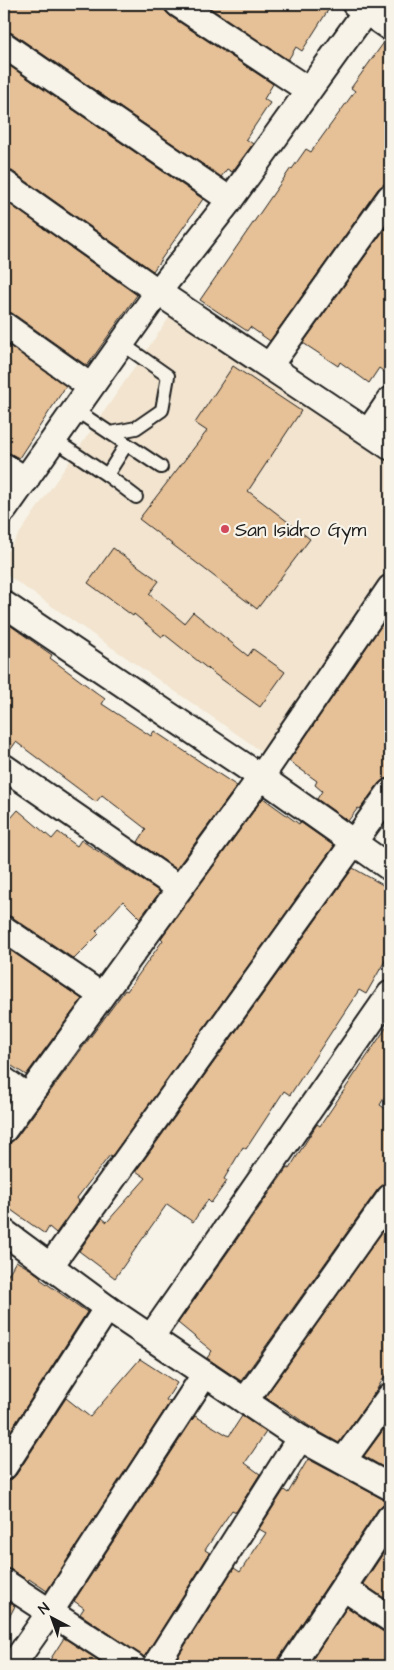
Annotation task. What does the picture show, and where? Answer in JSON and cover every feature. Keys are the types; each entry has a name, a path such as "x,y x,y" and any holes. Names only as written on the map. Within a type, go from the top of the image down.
{"street":[{"path":"178,4 308,90"},
{"path":"4,510 158,292 230,200 308,90 364,6 390,28"},
{"path":"4,45 230,200"},
{"path":"4,183 158,292 270,365 390,447"},
{"path":"270,365 390,197"},
{"path":"4,325 90,386"},
{"path":"368,431 390,400"},
{"path":"4,466 26,480"},
{"path":"4,1130 260,777 390,588"},
{"path":"4,604 260,777 390,868"},
{"path":"4,767 179,888"},
{"path":"51,1265 390,792"},
{"path":"4,929 101,995"},
{"path":"151,1337 390,994"},
{"path":"4,1080 28,1097"},
{"path":"245,1401 390,1197"},
{"path":"7,1240 51,1265 107,1308 300,1438 390,1487"},
{"path":"4,1466 107,1308"},
{"path":"12,1666 50,1612 204,1374"},
{"path":"343,1460 390,1396"},
{"path":"155,1666 300,1438"},
{"path":"290,1666 390,1517"},
{"path":"4,1582 133,1666"},
{"path":"344,1588 390,1619"}],"lane":[{"path":"110,433 136,428 162,410 168,376 121,343"},
{"path":"74,409 161,467"},
{"path":"53,439 136,497"},
{"path":"107,475 126,445"}],"shaded area":[{"path":"173,312 390,462 390,571 264,753 4,573 4,556"}],"building":[{"path":"4,4 164,4 165,11 170,16 273,84 264,99 270,103 246,139 253,144 232,172 227,169 221,177 12,33 4,31"},
{"path":"204,4 332,4 302,51 296,47 288,60"},
{"path":"385,41 390,42 390,180 378,189 270,341 250,327 247,331 200,300 291,168 306,149 311,152 355,91 351,88"},
{"path":"4,62 203,199 153,271 12,171 4,169"},
{"path":"4,200 137,295 87,366 12,313 4,311"},
{"path":"389,223 390,376 379,368 369,383 340,362 338,366 303,343"},
{"path":"4,342 66,386 19,458 4,452"},
{"name":"San Isidro Gym","path":"233,366 301,411 248,491 310,539 257,609 139,519 207,431 195,423"},
{"path":"113,548 159,581 149,594 184,623 193,612 248,656 253,649 285,672 260,707 164,634 162,637 134,614 133,616 88,583"},
{"path":"390,613 390,778 384,779 379,783 360,809 358,808 348,821 317,799 322,791 315,785 317,781 289,761"},
{"path":"4,621 52,655 50,658 105,699 102,704 151,736 154,731 237,786 176,869 138,842 146,829 102,795 96,802 16,742 8,753 4,753"},
{"path":"263,798 334,846 112,1156 110,1155 77,1198 79,1201 56,1233 49,1227 45,1234 4,1205 4,1151 9,1143 16,1138 125,990 127,991 163,940 161,938"},
{"path":"18,810 52,839 58,832 77,846 81,840 160,892 140,918 123,901 96,931 99,934 74,959 12,917 4,915 4,826"},
{"path":"353,868 390,889 390,952 366,994 359,990 290,1095 284,1091 246,1149 243,1147 224,1179 227,1181 211,1203 208,1200 193,1222 167,1204 115,1278 79,1251 102,1218 107,1222 146,1178 136,1171"},
{"path":"4,946 82,999 26,1075 4,1061"},
{"path":"390,1022 390,1088 380,1105 390,1112 390,1183 384,1184 378,1189 241,1381 207,1358 212,1351 178,1323 287,1168 289,1169 317,1124 320,1126"},
{"path":"390,1221 390,1368 339,1443 265,1397"},
{"path":"16,1261 30,1269 41,1277 40,1279 87,1312 4,1441 4,1282"},
{"path":"140,1359 177,1383 166,1400 170,1402 47,1591 29,1579 28,1581 12,1570 4,1568 4,1481 11,1480 16,1475 66,1398 90,1417"},
{"path":"195,1416 229,1436 242,1416 266,1432 245,1463 260,1474 236,1512 232,1510 205,1550 210,1553 144,1657 80,1614 84,1608 74,1601"},
{"path":"390,1423 390,1471 364,1456"},
{"path":"308,1459 390,1503 383,1504 378,1509 279,1658 277,1666 172,1666 234,1568 240,1572 266,1533 259,1529 284,1490 288,1493"},
{"path":"390,1543 390,1602 363,1584"},
{"path":"4,1599 15,1606 4,1627"},
{"path":"347,1607 382,1631 390,1633 390,1666 308,1666"},
{"path":"64,1638 107,1666 46,1666"}],"place":[{"name":"San Isidro Gym","path":"225,529"}]}
